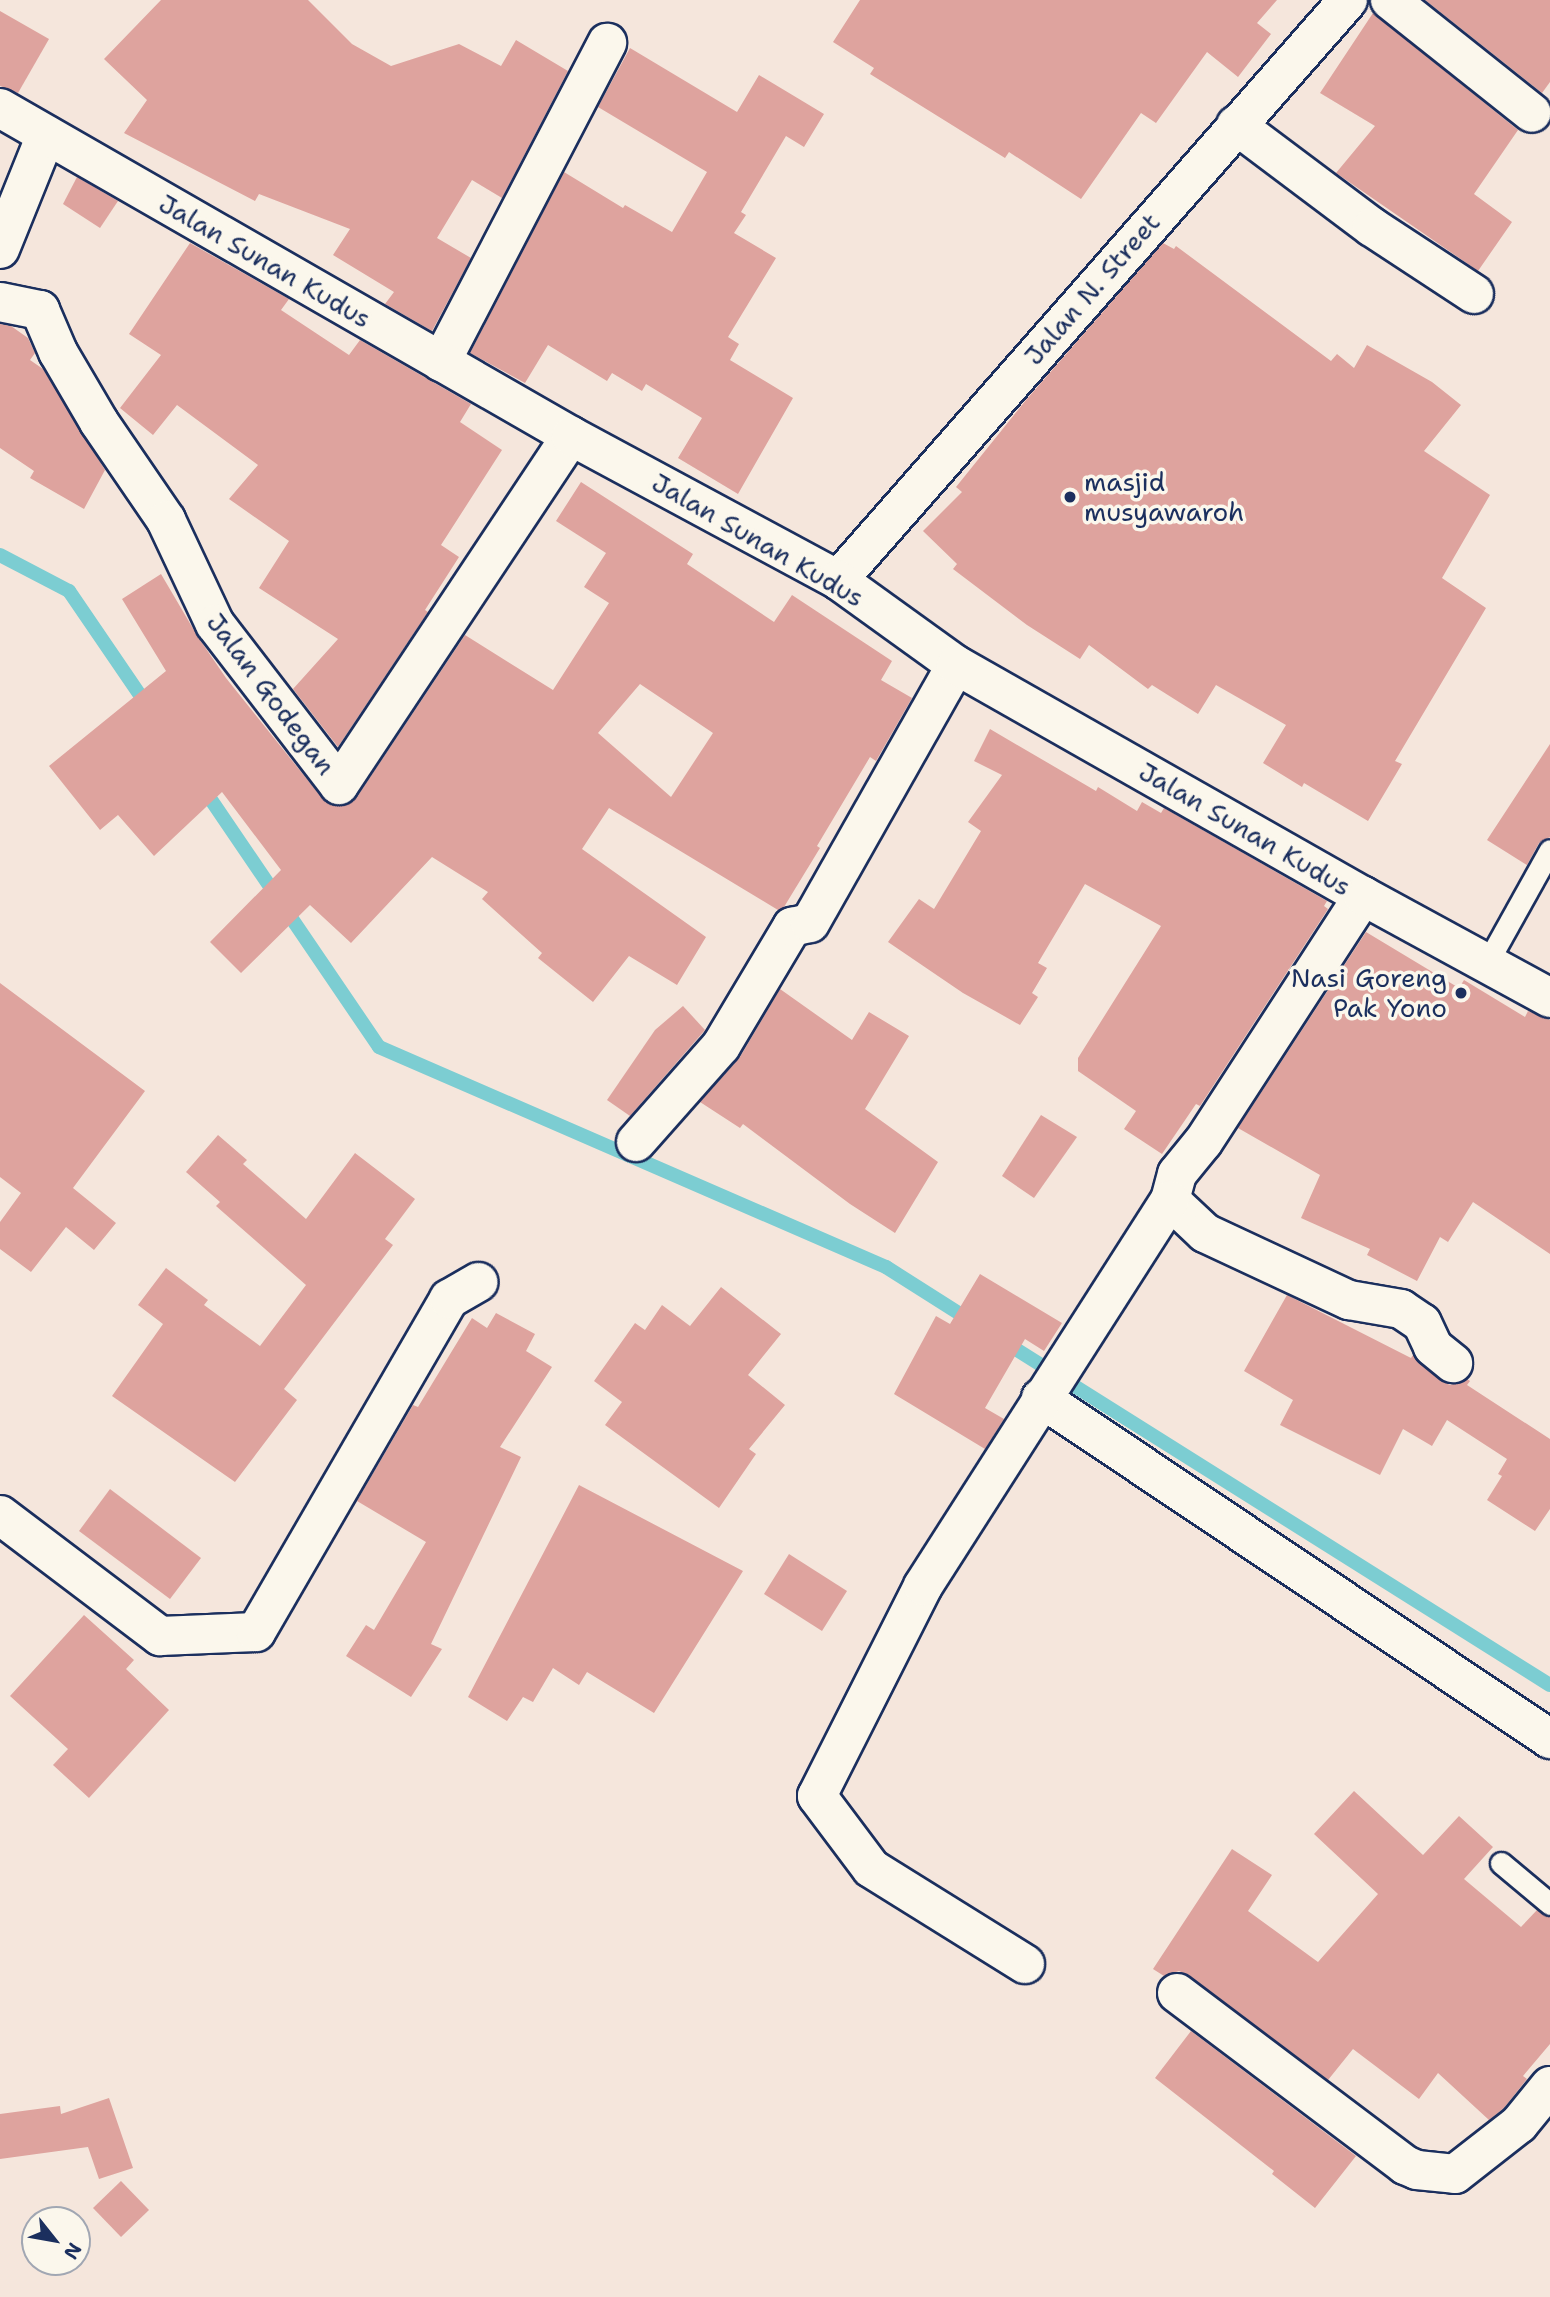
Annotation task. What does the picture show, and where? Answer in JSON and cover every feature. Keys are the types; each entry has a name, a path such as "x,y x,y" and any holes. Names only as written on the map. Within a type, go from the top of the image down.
{"street":[{"name":"Jalan N. Street","path":"838,580 1348,0"},
{"path":"1390,0 1532,113"},
{"path":"441,362 607,43"},
{"name":"Jalan Sunan Kudus","path":"0,108 571,436 838,580 956,665 1363,896 1550,998"},
{"path":"1236,125 1372,228 1474,294"},
{"path":"0,249 46,135"},
{"name":"Jalan Godegan","path":"0,302 40,310 58,352 99,422 166,520 215,624 339,785 571,436"},
{"path":"636,1142 721,1046 792,927 810,923 956,665"},
{"path":"1025,1965 871,1868 817,1796 923,1586 1170,1200 1177,1174 1203,1142 1363,896"},
{"path":"1170,1200 1205,1233 1325,1289 1364,1304 1401,1309 1422,1323 1433,1347 1453,1363"},
{"path":"0,1515 160,1636 256,1632 449,1300 478,1282"},
{"path":"1041,1398 1550,1739"},
{"path":"1177,1993 1405,2165 1417,2170 1455,2174 1519,2124 1550,2086"}],"lane":[{"path":"1487,963 1550,850"},
{"path":"1501,1863 1550,1904"}],"building":[{"path":"161,0 308,0 352,44 391,66 459,44 501,66 516,40 568,71 502,198 472,180 437,238 471,258 432,331 385,304 394,292 333,255 350,229 259,194 255,201 124,133 147,100 104,59"},
{"path":"860,0 1277,0 1257,23 1271,34 1238,77 1207,52 1156,123 1141,113 1081,199 1009,152 1005,158 870,74 874,68 833,42"},
{"path":"1425,0 1550,0 1550,82 1542,93"},
{"path":"0,11 49,39 18,93 0,86"},
{"path":"1373,13 1518,130 1474,194 1512,222 1478,271 1336,173 1375,126 1320,93"},
{"path":"630,48 737,112 759,75 824,114 804,147 786,136 741,212 746,215 734,233 776,258 728,337 739,344 730,360 793,398 738,494 678,458 702,418 646,384 642,391 612,373 607,381 548,345 525,383 470,353 564,172 623,208 625,205 672,232 707,172 598,107"},
{"path":"77,177 118,201 100,228 63,204"},
{"path":"190,243 289,299 281,310 349,355 360,340 471,404 460,422 502,450 441,545 459,557 425,610 428,612 338,747 293,689 338,639 259,588 289,541 229,499 258,465 177,405 153,435 120,408 161,355 129,334"},
{"path":"1163,243 1174,249 1176,246 1331,361 1337,354 1354,368 1367,345 1432,382 1461,405 1424,451 1490,495 1442,578 1486,608 1395,761 1402,764 1368,821 1304,783 1302,787 1263,763 1286,725 1216,685 1198,714 1152,685 1148,689 1089,645 1080,659 1027,625 953,569 957,564 923,531 962,492 956,487 1026,400"},
{"path":"0,324 11,326 28,338 35,353 30,360 43,369 105,470 84,509 30,478 34,471 0,448"},
{"path":"581,482 693,554 687,564 774,622 792,595 892,661 881,680 912,698 876,761 870,757 817,846 820,848 784,907 778,910 609,808 582,849 706,937 677,985 629,956 593,1002 538,958 542,953 482,899 488,892 432,857 351,943 310,905 241,973 210,942 281,870 222,792 154,856 118,815 100,830 49,766 166,671 122,599 161,574 226,678 322,798 330,805 349,804 357,797 465,635 553,690 609,603 584,587 606,553 556,521","holes":["640,684 713,733 671,797 598,733"]},
{"path":"990,729 1096,791 1098,787 1137,811 1142,802 1161,813 1164,808 1327,901 1324,906 1328,909 1200,1106 1196,1104 1162,1154 1124,1129 1136,1111 1078,1071 1078,1058 1161,926 1085,884 1038,963 1047,968 1032,993 1038,997 1020,1025 963,993 888,942 919,899 934,909 981,831 968,822 1002,775 974,761"},
{"path":"1550,744 1550,837 1539,843 1527,865 1487,840"},
{"path":"1366,932 1459,988 1464,980 1525,1017 1528,1011 1550,1020 1550,1254 1473,1202 1448,1242 1440,1237 1417,1281 1367,1255 1370,1249 1301,1218 1320,1175 1238,1128"},
{"path":"0,983 145,1091 73,1188 116,1223 94,1250 66,1227 31,1272 0,1249 0,1222 21,1193 0,1177"},
{"path":"780,989 852,1040 869,1012 909,1036 865,1109 938,1162 895,1233 850,1204 743,1124 740,1128 700,1102 740,1057"},
{"path":"683,1006 705,1030 630,1116 607,1100 655,1030"},
{"path":"1041,1115 1077,1137 1034,1198 1002,1176"},
{"path":"218,1135 247,1160 243,1164 306,1219 355,1153 415,1199 385,1239 393,1245 284,1389 297,1400 235,1482 112,1396 163,1324 138,1305 166,1268 208,1300 204,1305 260,1346 306,1285 216,1206 220,1202 186,1172"},
{"path":"980,1274 1062,1323 1044,1351 1025,1339 985,1408 1004,1419 985,1449 894,1394 936,1316 950,1324"},
{"path":"721,1287 781,1334 748,1375 785,1405 749,1449 756,1454 719,1508 605,1425 622,1402 594,1381 635,1323 645,1330 662,1305 690,1326"},
{"path":"1287,1295 1411,1358 1413,1355 1440,1380 1450,1385 1467,1379 1470,1381 1467,1385 1550,1439 1550,1509 1535,1531 1487,1500 1502,1476 1498,1474 1507,1459 1447,1420 1432,1446 1403,1429 1380,1475 1280,1425 1293,1400 1244,1371"},
{"path":"496,1313 535,1334 526,1351 552,1367 500,1447 521,1457 431,1644 442,1649 411,1697 346,1656 366,1625 374,1630 426,1542 357,1501 413,1405 418,1407 472,1318 487,1328"},
{"path":"579,1485 743,1571 654,1713 587,1672 579,1685 553,1668 533,1702 523,1697 507,1721 468,1697"},
{"path":"110,1489 201,1558 170,1599 79,1531"},
{"path":"789,1554 847,1591 822,1631 764,1594"},
{"path":"84,1615 134,1660 126,1669 169,1710 89,1798 53,1765 68,1749 10,1696"},
{"path":"1354,1791 1423,1855 1459,1816 1493,1847 1464,1879 1521,1927 1537,1910 1550,1917 1550,2044 1523,2076 1527,2079 1504,2108 1489,2120 1438,2073 1419,2099 1353,2049 1328,2080 1190,1976 1179,1971 1164,1976 1153,1969 1232,1849 1272,1875 1248,1911 1318,1962 1378,1894 1314,1834"},
{"path":"1191,2031 1356,2156 1315,2208 1272,2174 1274,2171 1155,2078"},
{"path":"109,2098 133,2168 99,2179 88,2147 0,2159 0,2114 60,2106 61,2114"},
{"path":"121,2181 149,2210 121,2237 93,2208"}],"waterway":[{"path":"0,555 69,591 148,707"},
{"path":"203,788 379,1047 886,1267 971,1321"},
{"path":"1003,1341 1550,1685"}],"place":[{"name":"masjid musyawaroh","path":"1070,497"},
{"name":"Nasi Goreng Pak Yono","path":"1461,993"}]}
